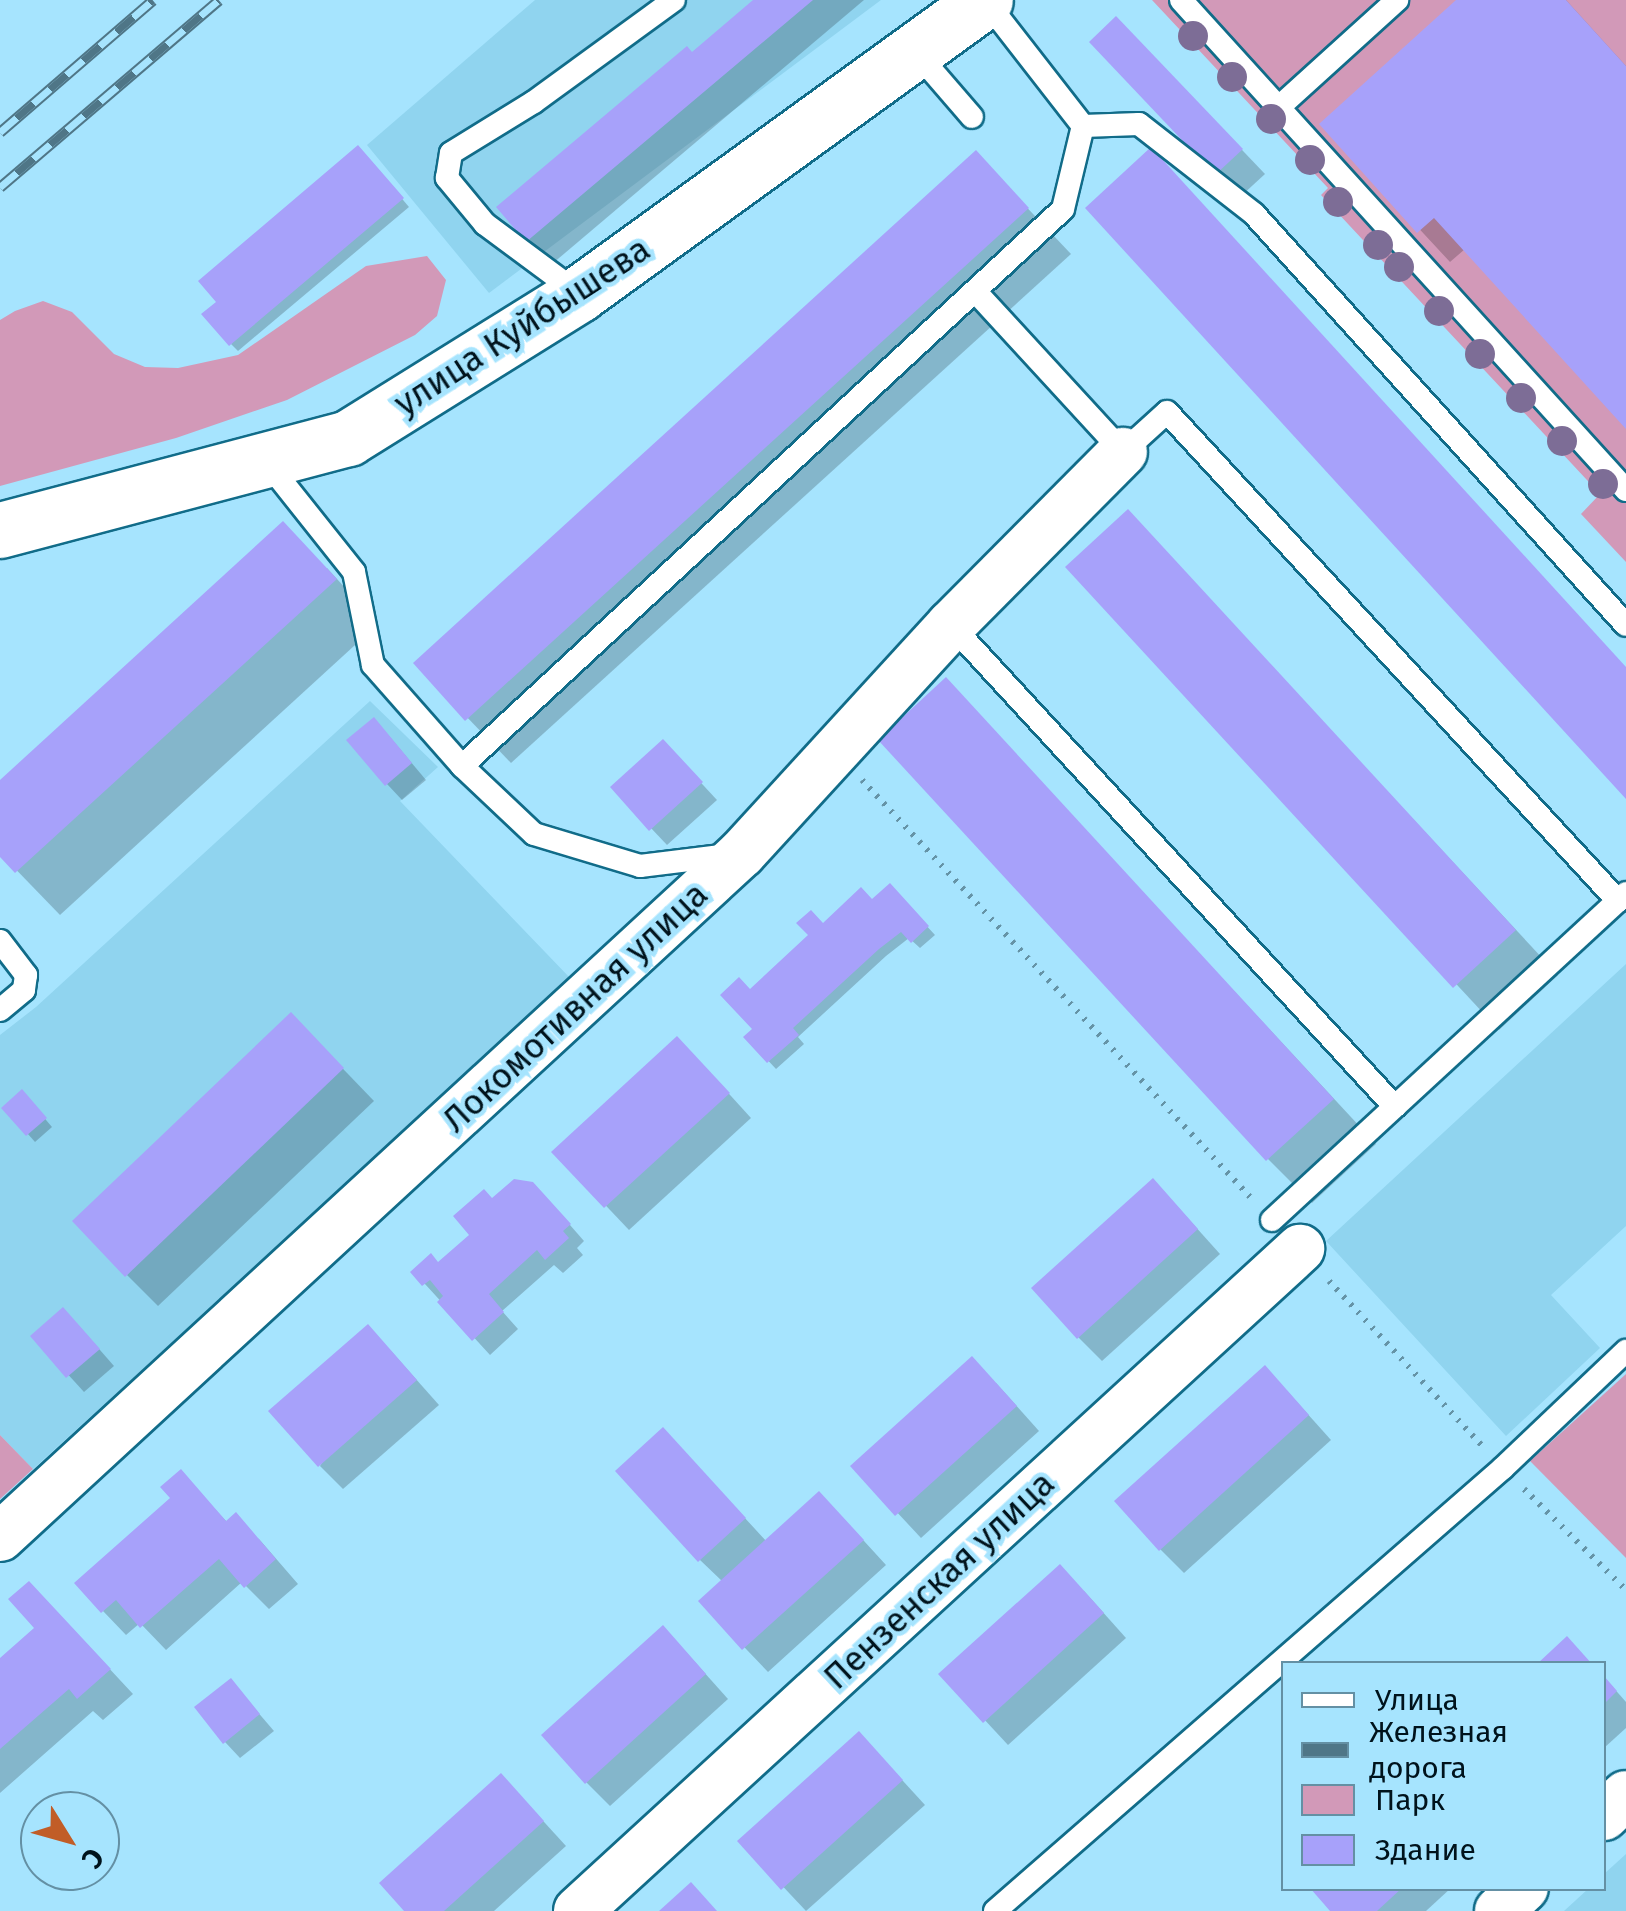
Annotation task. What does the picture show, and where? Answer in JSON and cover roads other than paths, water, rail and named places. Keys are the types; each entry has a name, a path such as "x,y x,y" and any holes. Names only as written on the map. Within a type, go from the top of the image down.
{"street":[{"name":"улица Куйбышева","path":"0,530 348,438 580,294 985,0"},
{"name":"Локомотивная улица","path":"0,1537 742,853 951,625 1124,452"},
{"name":"Пензенская улица","path":"578,1911 1286,1235"},
{"path":"1606,1814 1626,1795"},
{"path":"1499,1911 1521,1891"}],"lane":[{"path":"580,294 486,224 447,178 451,153 534,102 674,0"},
{"path":"985,0 1083,126"},
{"path":"1181,0 1626,490"},
{"path":"1278,108 1397,0"},
{"path":"915,51 972,117"},
{"path":"1083,126 1139,124 1254,214 1626,626"},
{"path":"462,766 1063,209 1083,126"},
{"path":"976,291 1124,452 1167,412 1622,897 1394,1107 1286,1235"},
{"path":"265,460 354,572 374,665 462,766 534,834 640,866 742,853"},
{"path":"951,625 1394,1107"},
{"path":"0,941 26,975 24,990 0,1010"},
{"path":"1282,1661 1503,1468 1626,1350"},
{"path":"995,1911 1281,1662"}],"railway":[{"path":"0,132 153,0"},
{"path":"0,187 219,0"}]}
